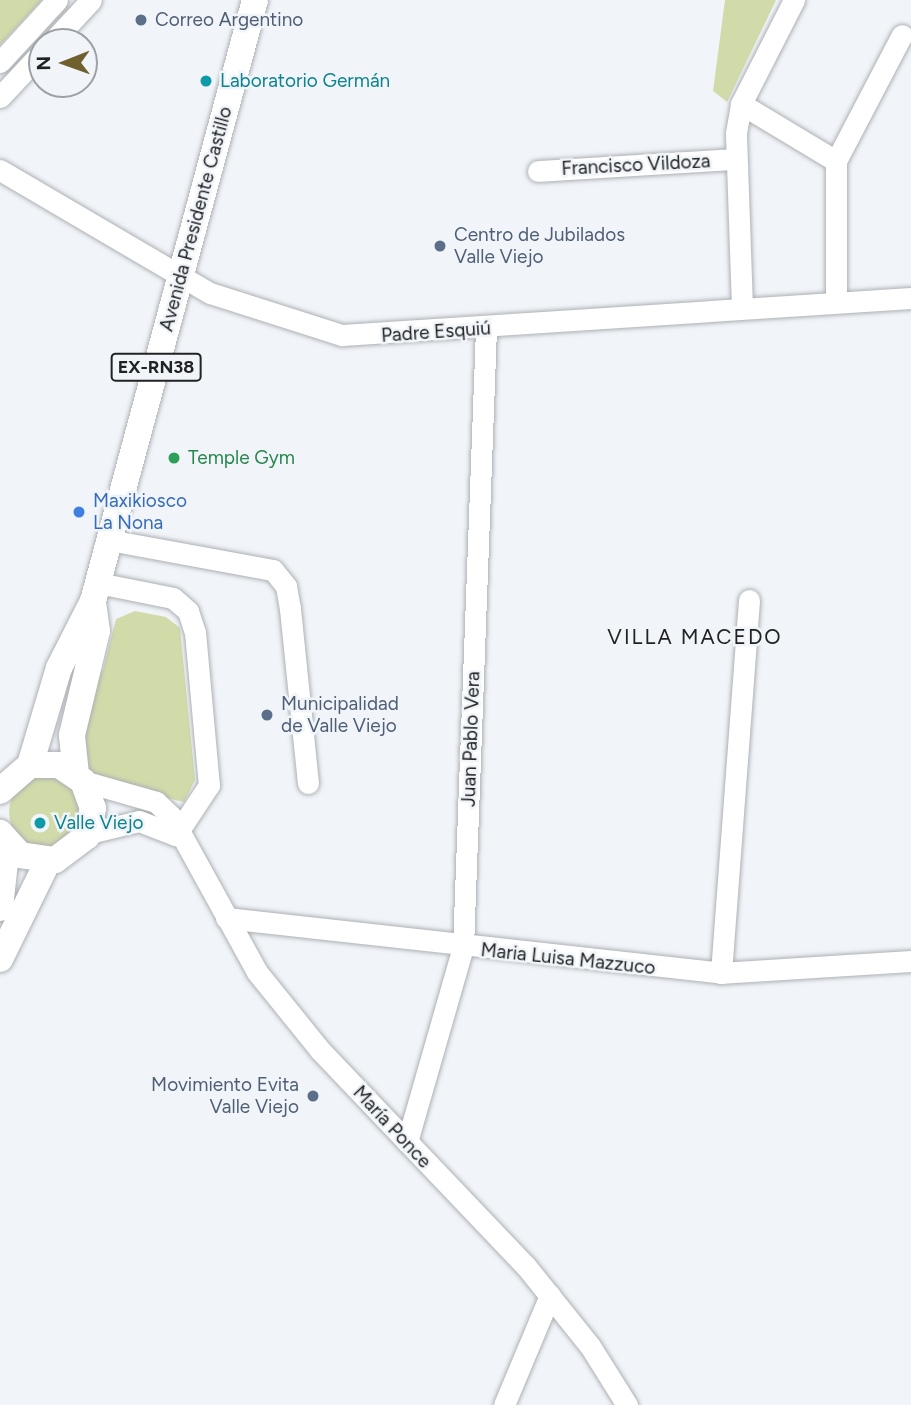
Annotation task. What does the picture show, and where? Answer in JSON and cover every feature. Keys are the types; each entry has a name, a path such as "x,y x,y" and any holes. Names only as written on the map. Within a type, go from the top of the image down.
{"main road":[{"name":"Avenida Presidente Castillo","path":"30,765 59,668 95,592 255,0"},
{"name":"Avenida Presidente Castillo","path":"79,778 72,735 97,631 95,592"},
{"path":"0,791 30,765 59,765 79,778"},
{"name":"EX-RN38","path":"79,778 93,808 89,833"},
{"path":"2,838 20,855 48,861 66,856 89,833"},
{"path":"0,908 2,838"},
{"path":"0,959 48,861"}],"street":[{"path":"0,62 57,0"},
{"path":"64,28 91,0"},
{"path":"742,307 734,159 741,104 794,0"},
{"path":"835,303 835,161 902,35"},
{"path":"0,97 28,67"},
{"path":"741,104 835,161"},
{"name":"Francisco Vildoza","path":"538,171 734,159"},
{"name":"Padre Esquiú","path":"0,170 180,276 317,331 369,336 742,307 911,298"},
{"name":"Juan Pablo Vera","path":"407,1142 463,947 486,329"},
{"path":"109,540 273,570 290,609 308,783"},
{"path":"89,833 139,821 176,835 209,785 195,632 188,611 173,598 95,592"},
{"path":"721,973 748,600"},
{"name":"María Ponce","path":"79,778 156,802 172,816 176,835 257,972 305,1031 550,1295 627,1405"},
{"name":"Maria Luisa Mazzuco","path":"226,918 463,947 721,973 911,961"},
{"path":"503,1405 550,1295"}],"green space":[{"path":"0,0 42,0 0,45"},
{"path":"725,0 776,0 727,102 713,91"},
{"path":"135,611 166,617 180,628 195,780 184,802 106,784 83,768 78,734 90,685 103,670 116,619"},
{"path":"45,776 65,782 75,792 81,812 75,832 65,842 45,848 25,842 15,832 9,812 15,792 25,782"}],"place":[{"name":"Correo Argentino","path":"141,20"},
{"name":"Laboratorio Germán","path":"206,81"},
{"name":"Centro de Jubilados Valle Viejo","path":"440,246"},
{"name":"Temple Gym","path":"174,458"},
{"name":"Maxikiosco La Nona","path":"79,512"},
{"name":"Municipalidad de Valle Viejo","path":"267,715"},
{"name":"Valle Viejo","path":"40,823"},
{"name":"Movimiento Evita Valle Viejo","path":"313,1096"}],"district":[{"name":"VILLA MACEDO","path":"695,637"}]}
